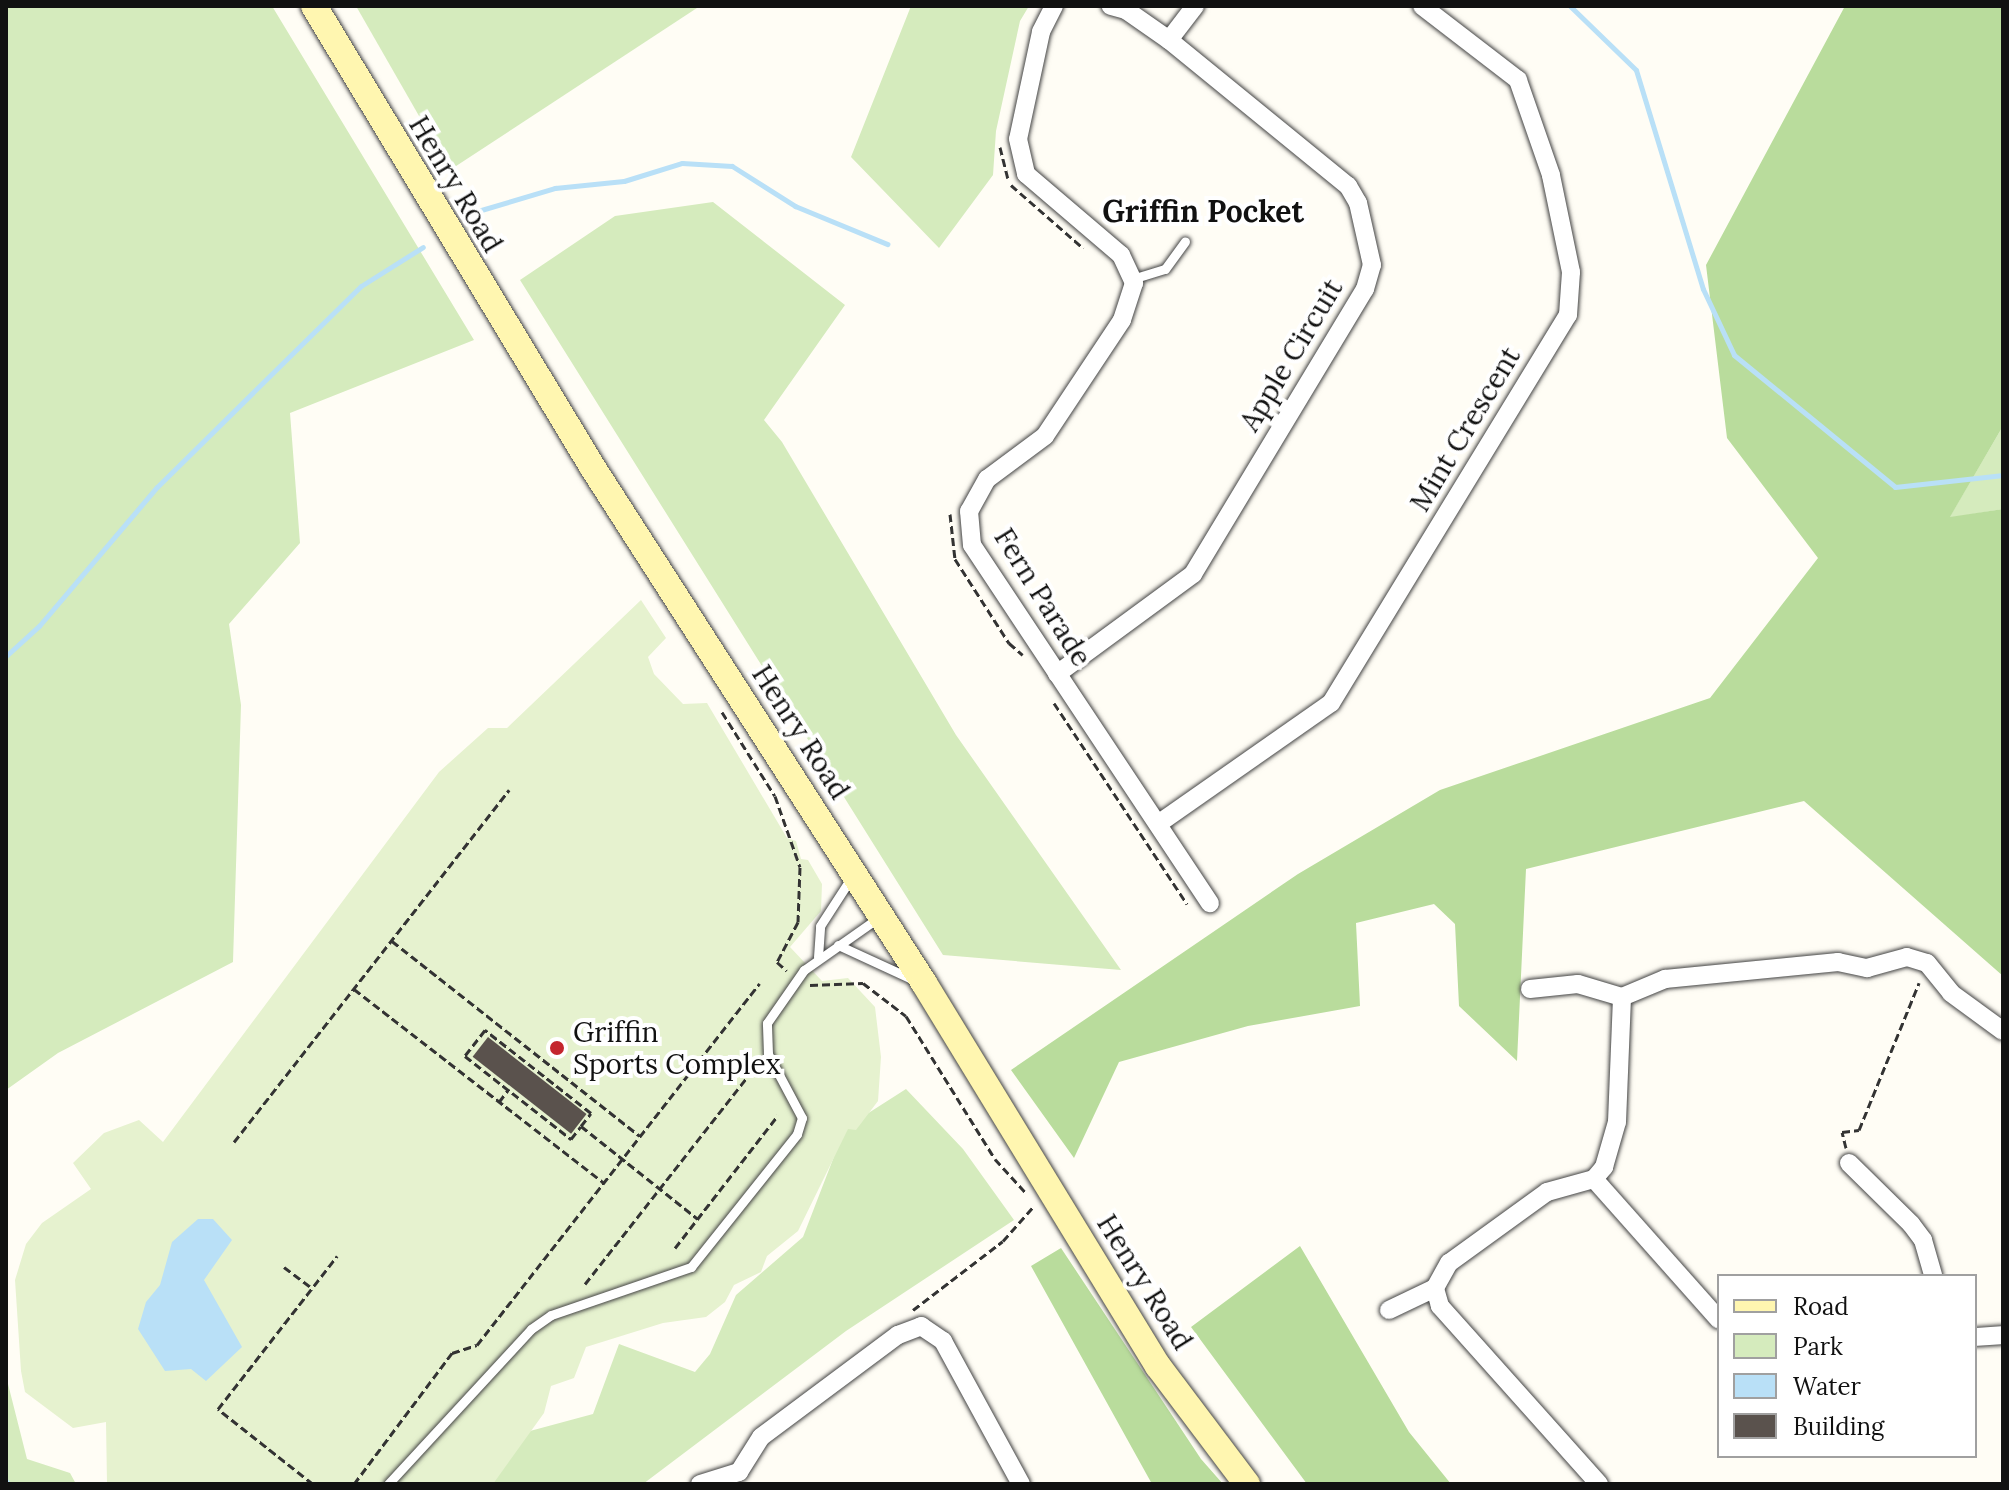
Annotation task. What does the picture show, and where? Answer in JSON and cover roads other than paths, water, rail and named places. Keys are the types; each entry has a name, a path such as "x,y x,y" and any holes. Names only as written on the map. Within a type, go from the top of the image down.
{"main road":[{"name":"Henry Road","path":"314,6 593,468 924,983 1158,1366 1247,1484"}],"street":[{"path":"1054,6 1041,32 1018,139 1026,174 1121,255 1132,279"},
{"name":"Apple Circuit","path":"1057,674 1193,574 1365,289 1372,265 1358,203 1348,186 1169,40 1126,10 1111,6"},
{"path":"1169,40 1195,6"},
{"name":"Mint Crescent","path":"1158,824 1331,703 1568,315 1571,272 1554,189 1518,80 1422,6"},
{"name":"Fern Parade","path":"1132,279 1122,320 1045,436 987,479 969,511 972,545 1210,903"},
{"path":"1530,989 1578,984 1622,997 1665,979 1838,962 1867,968 1907,957 1927,963 1951,993 2003,1031"},
{"path":"1389,1310 1435,1288 1449,1263 1547,1192 1594,1179 1604,1167 1617,1122 1622,997"},
{"path":"1849,1163 1917,1232 1932,1274"},
{"path":"1594,1179 1717,1318"},
{"path":"1435,1288 1440,1306 1599,1484"},
{"path":"700,1484 743,1478 761,1437 921,1327 943,1341 1021,1484"},
{"path":"1977,1337 2003,1335"}],"lane":[{"path":"1132,279 1165,269 1185,241"},
{"path":"818,957 820,926 854,873"},
{"path":"388,1484 531,1329 551,1315 691,1267 797,1134 800,1107 778,1075 765,1038 767,1023 796,979 818,957 880,916"},
{"path":"838,945 890,973 924,983"}],"water":[{"path":"198,1219 213,1219 232,1240 204,1280 242,1347 206,1381 191,1369 165,1371 138,1329 146,1302 160,1285 172,1242"}],"waterway":[{"path":"1570,6 1636,70 1703,289 1734,355 1895,487 2003,475"},
{"path":"471,213 555,188 624,181 682,163 732,166 795,206 887,244"},
{"path":"6,656 39,626 157,487 361,286 423,247"}],"place":[{"name":"Griffin Sports Complex","path":"557,1048"}],"district":[{"name":"Griffin Pocket","path":"1203,211"}]}
